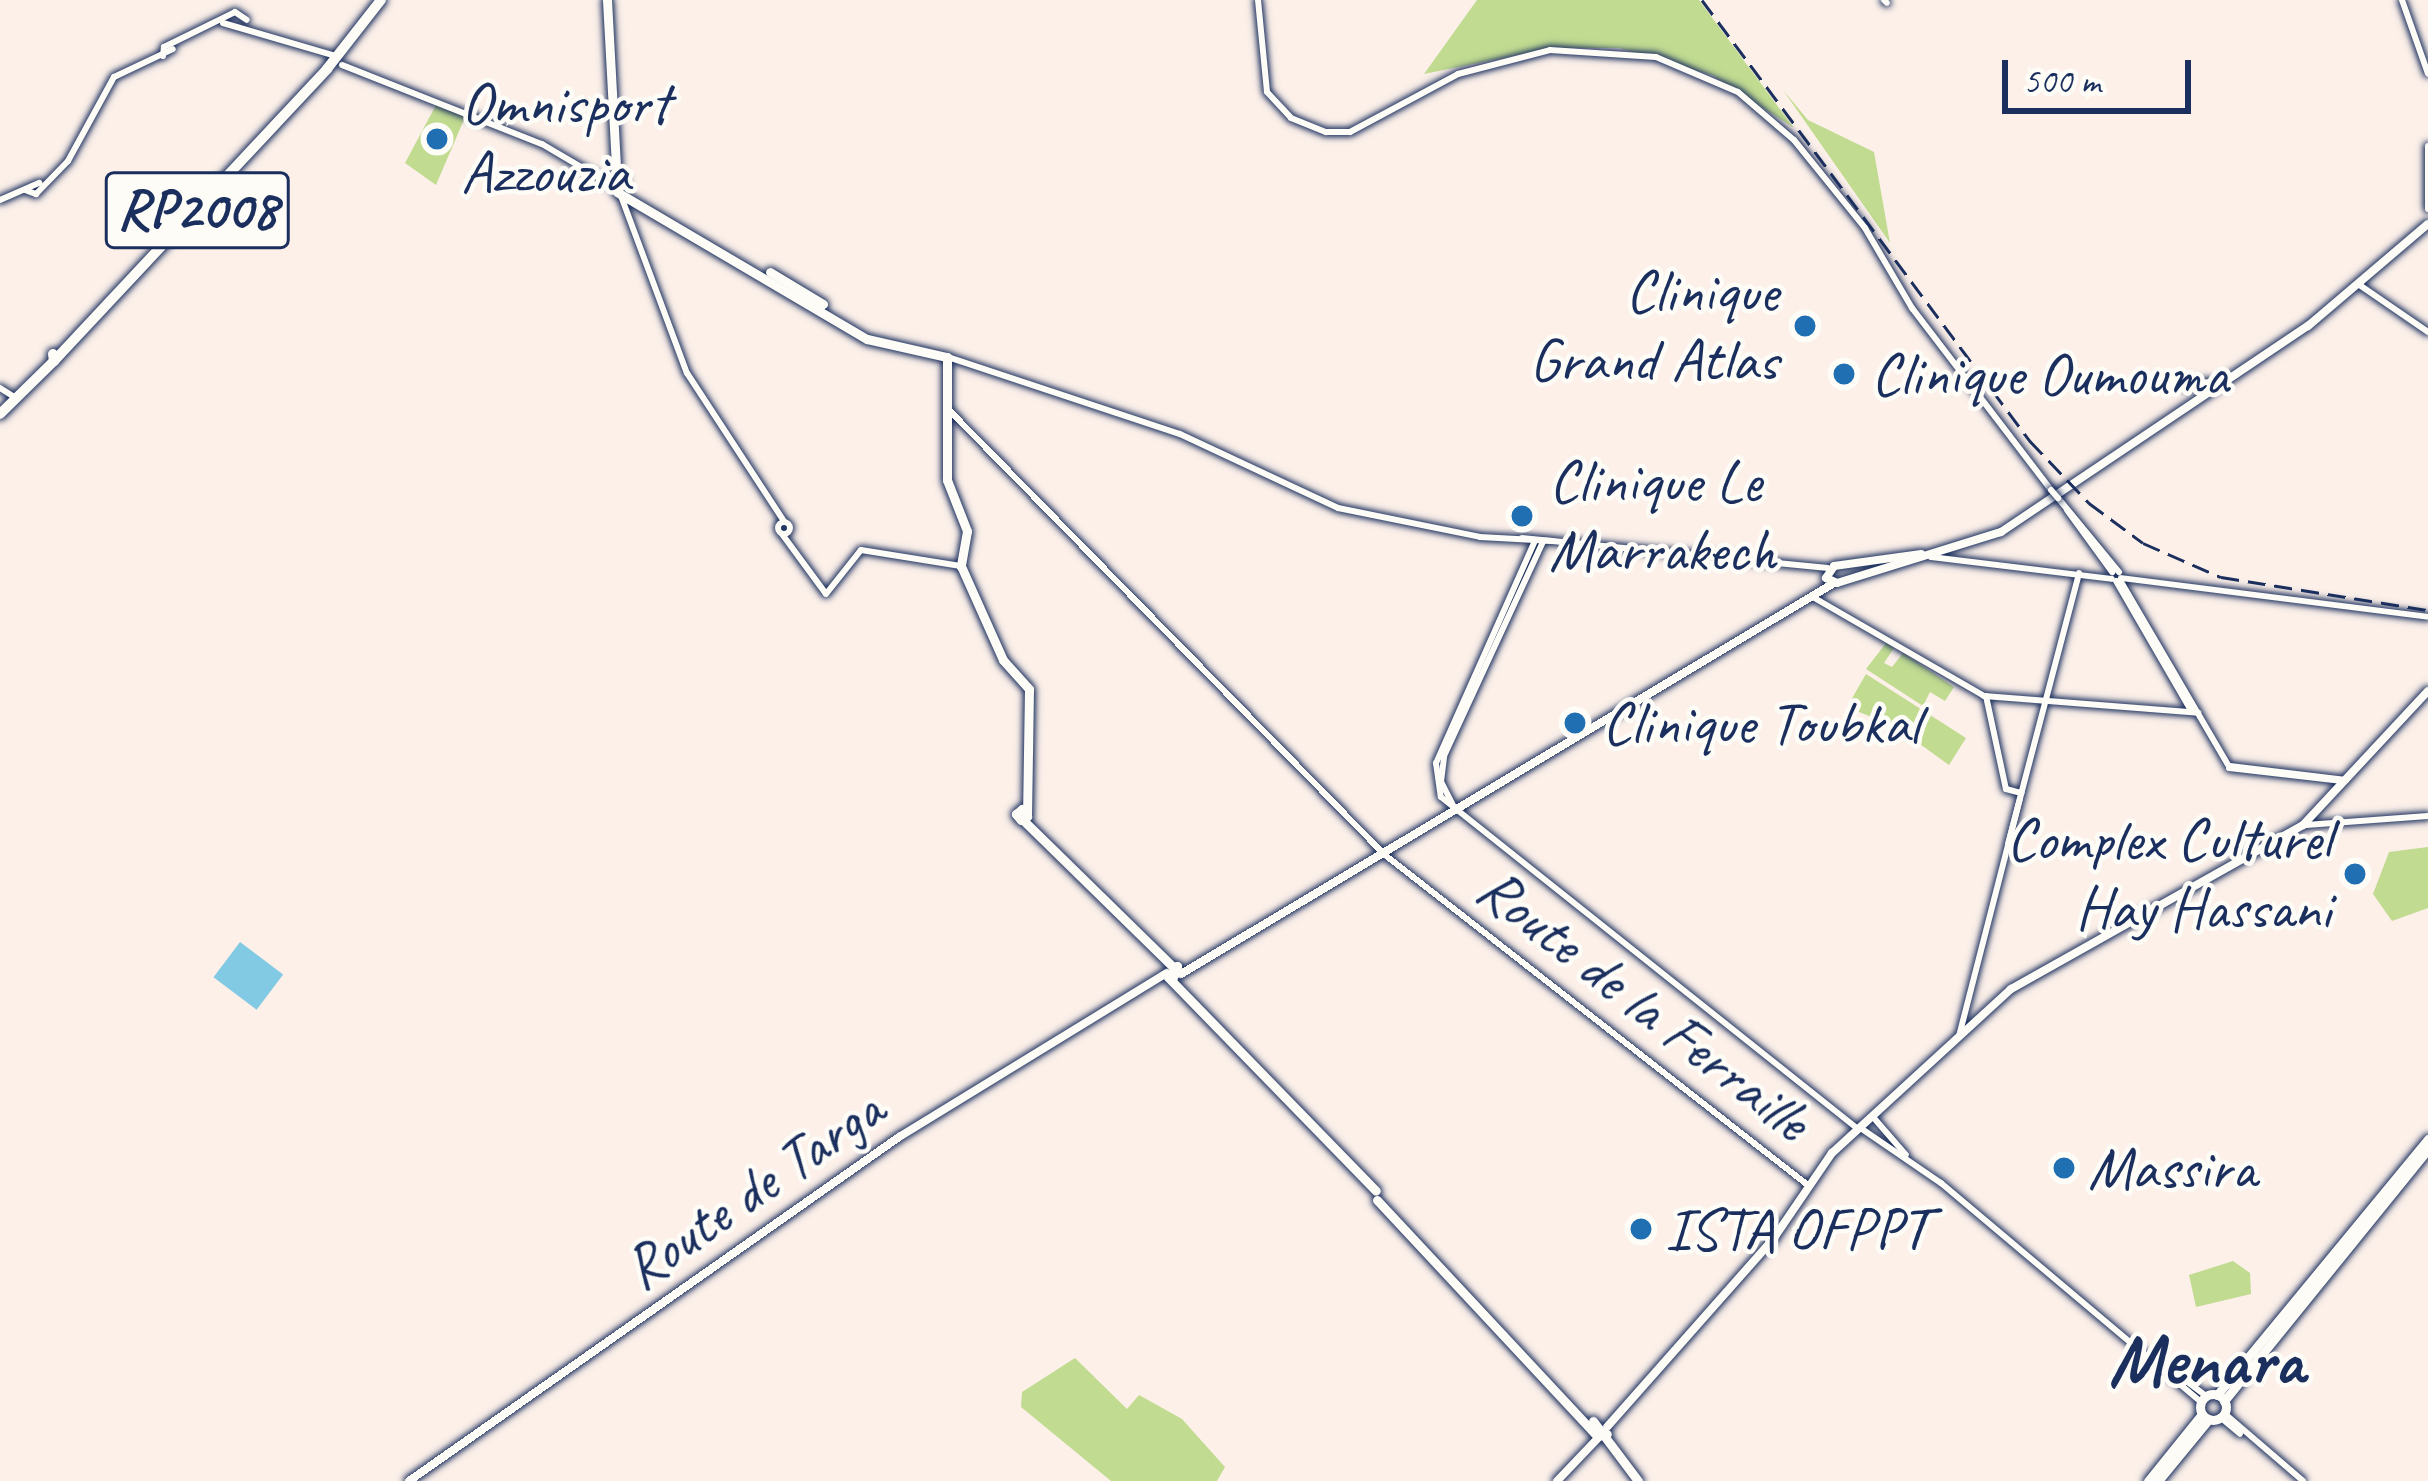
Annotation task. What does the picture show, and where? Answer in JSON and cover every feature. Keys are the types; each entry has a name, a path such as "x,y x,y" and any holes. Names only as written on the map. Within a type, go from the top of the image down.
{"highway":[{"name":"RP2008","path":"0,412 338,61 384,0"},
{"name":"RP2008","path":"0,412 53,357"}],"main road":[{"path":"607,0 621,189 886,347 947,357 947,480 967,531 962,566 1003,660 1028,687 1025,815 1601,1433 1638,1481"},
{"path":"1814,598 2008,527 2358,284 2428,224"},
{"path":"2183,386 2212,382"},
{"path":"2173,397 2178,408"},
{"path":"1832,573 1998,530 2178,408"},
{"path":"1832,573 1868,575"},
{"name":"Route de Targa","path":"409,1481 881,1149 1814,598 1832,573"},
{"path":"1557,1481 1860,1129 2020,983 2303,825 2428,691"},
{"path":"2158,1481 2428,1138"},
{"path":"2148,1481 2428,1149"}],"street":[{"path":"1258,0 1267,92 1291,118 1331,133 1350,132 1459,74 1565,49 1656,57 1738,92 1790,136 1865,229 1912,308 2117,575 2229,766 2346,780"},
{"path":"2402,0 2428,74"},
{"path":"234,1 237,16 251,24 542,144 621,189 687,373 776,515 788,543 826,594 861,550 962,566"},
{"path":"0,200 39,183 68,161 124,77 163,56 164,46 173,49 237,16"},
{"path":"2428,146 2428,208"},
{"path":"2358,284 2428,332"},
{"path":"947,357 1180,434 1339,508 1519,540 1813,566 1832,573"},
{"path":"0,388 13,396"},
{"name":"Route de la Ferraille","path":"949,410 1381,850 1809,1186"},
{"path":"1536,541 1444,756 1441,782 1454,810 1860,1129 1906,1155 2300,1481"},
{"path":"1960,547 1964,559"},
{"path":"1930,556 2117,575 2428,617"},
{"path":"1813,566 1832,573"},
{"path":"1958,1042 2079,573"},
{"path":"1814,598 1823,608 1986,696 2195,712"},
{"path":"1986,696 2006,789 2020,792"},
{"path":"2229,766 2346,780"},
{"path":"2333,794 2334,781"},
{"path":"2303,825 2428,815"},
{"path":"1874,1117 1906,1155"}],"green space":[{"path":"1477,0 1699,0 1794,128 1712,75 1619,48 1552,48 1424,74"},
{"path":"1783,90 1808,120 1874,152 1890,243"},
{"name":"Omnisport Azzouzia","path":"436,105 466,115 436,185 405,163"},
{"path":"1886,643 1894,648 1884,663 1892,667 1903,653 1954,687 1945,701 1930,692 1923,706 1866,669"},
{"path":"1866,674 1966,738 1949,765 1899,729 1905,717 1891,725 1847,707"},
{"path":"2428,847 2428,908 2392,921 2373,894 2389,852"},
{"path":"2233,1261 2250,1273 2251,1294 2196,1307 2189,1275"},
{"path":"1075,1358 1127,1409 1139,1395 1182,1419 1225,1467 1217,1481 1111,1481 1021,1407 1022,1392"}],"water":[{"path":"240,942 283,974 257,1010 214,977"}],"railway":[{"path":"1702,0 2030,441 2089,503 2143,543 2221,577 2428,610"}],"place":[{"name":"Omnisport Azzouzia","path":"437,139"},
{"name":"Clinique Grand Atlas","path":"1805,326"},
{"name":"Clinique Oumouma","path":"1844,374"},
{"name":"Clinique Le Marrakech","path":"1522,516"},
{"name":"Clinique Toubkal","path":"1575,723"},
{"name":"Complex Culturel Hay Hassani","path":"2355,874"},
{"name":"Massira","path":"2064,1168"},
{"name":"ISTA OFPPT","path":"1641,1229"}],"district":[{"name":"Menara","path":"2206,1361"}]}
